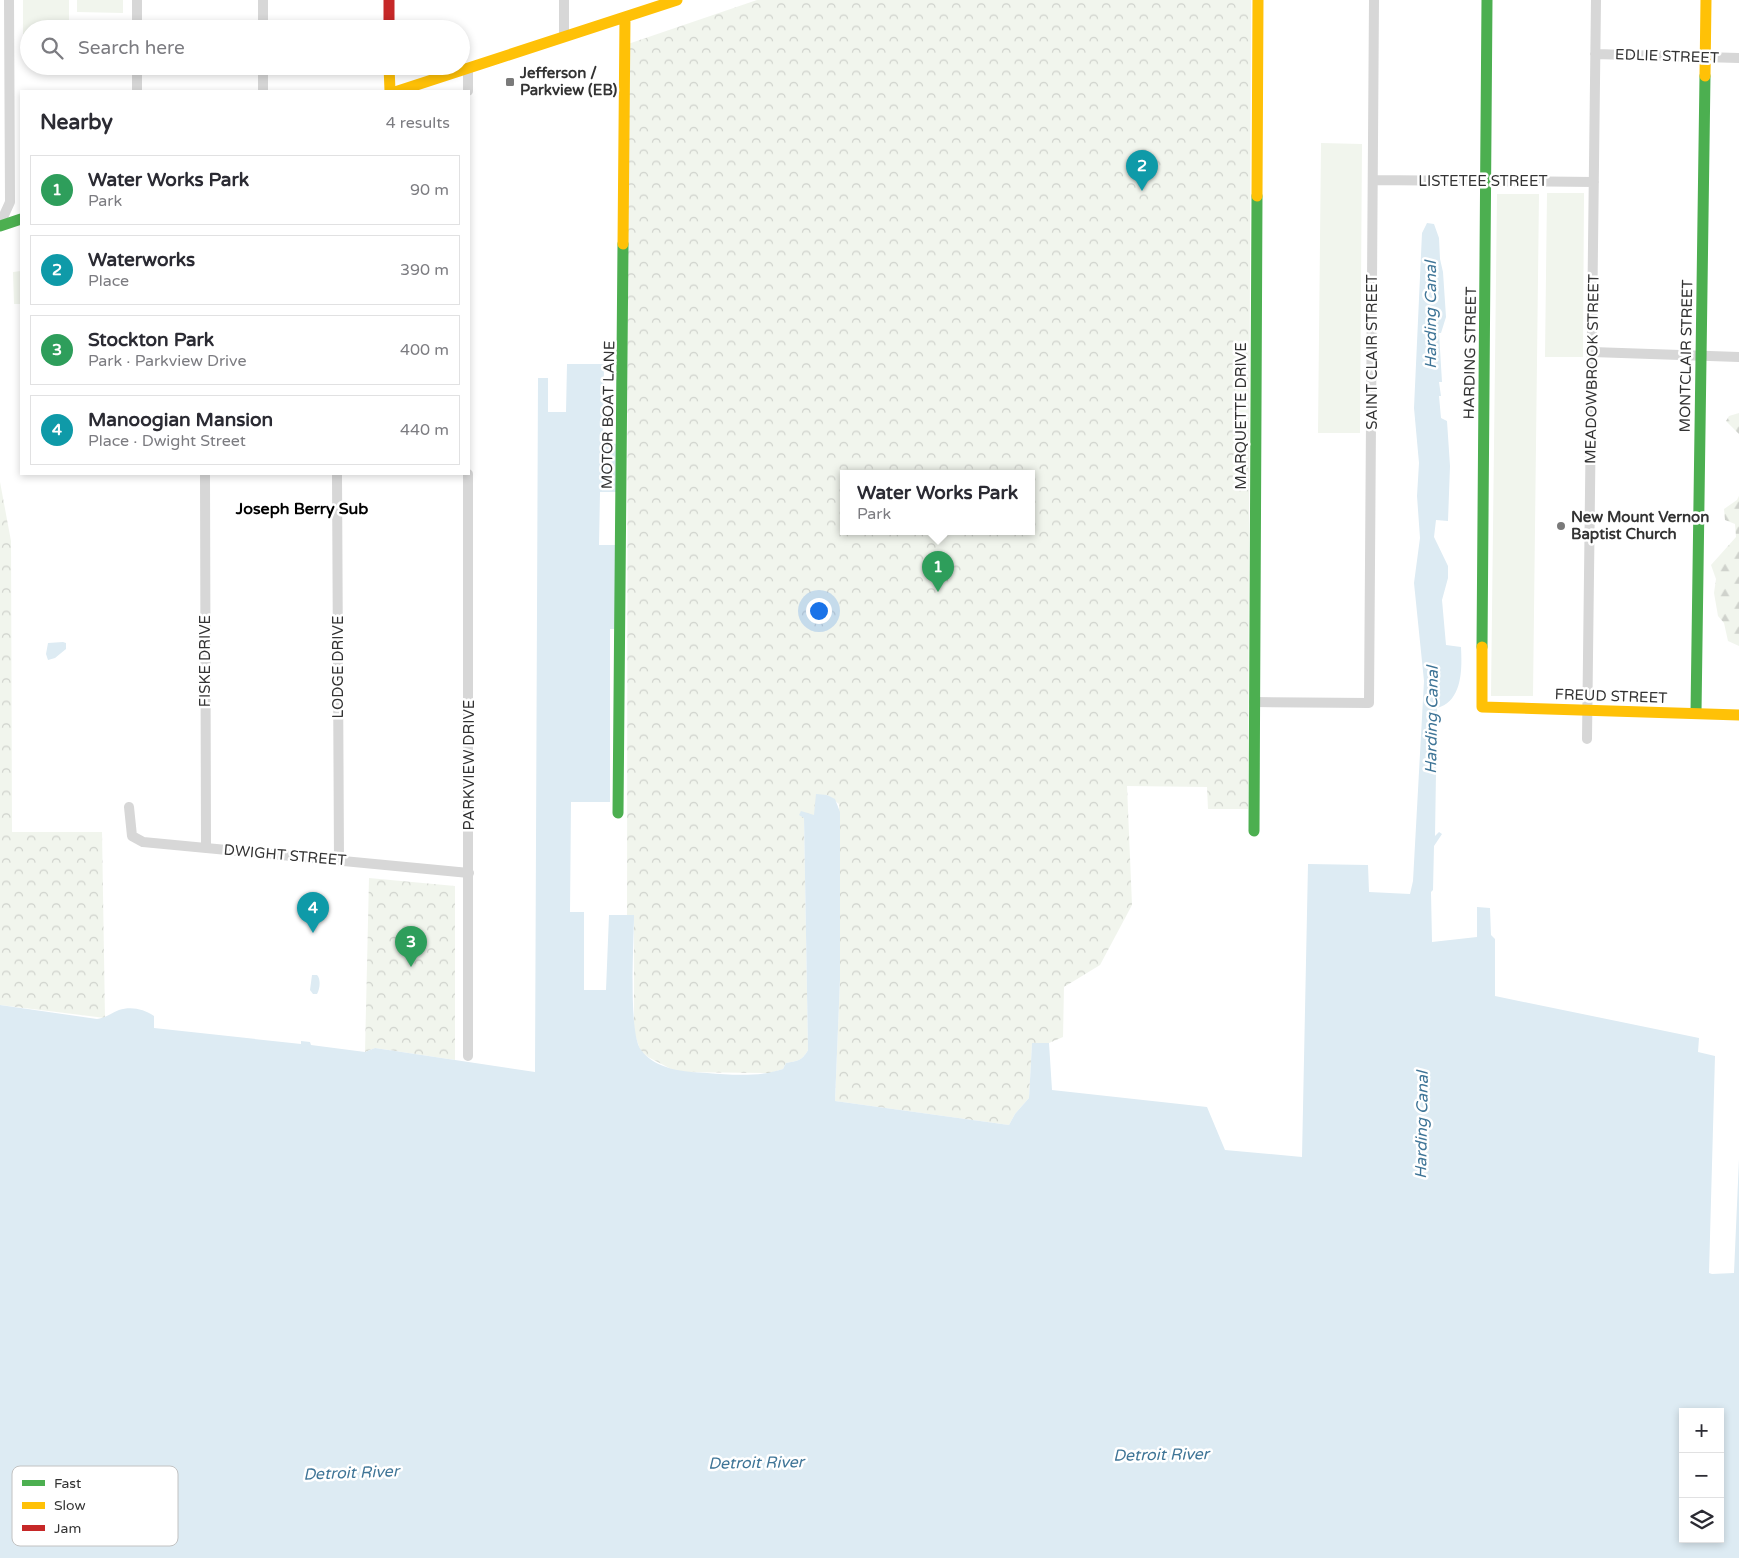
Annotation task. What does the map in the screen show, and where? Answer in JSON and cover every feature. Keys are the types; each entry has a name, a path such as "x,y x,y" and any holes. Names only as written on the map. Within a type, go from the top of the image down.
{"street":[{"path":"0,225 10,202 9,0"},
{"path":"137,0 137,20"},
{"path":"263,0 263,20"},
{"path":"389,0 389,20"},
{"path":"564,0 564,36"},
{"path":"470,67 677,0"},
{"name":"MARQUETTE DRIVE","path":"1254,831 1258,0"},
{"name":"SAINT CLAIR STREET","path":"1254,702 1370,703 1374,0"},
{"name":"HARDING STREET","path":"1482,707 1487,0"},
{"name":"MEADOWBROOK STREET","path":"1587,739 1596,0"},
{"name":"MONTCLAIR STREET","path":"1696,713 1706,0"},
{"name":"MOTOR BOAT LANE","path":"618,813 625,17"},
{"name":"EDLIE STREET","path":"1595,54 1739,58"},
{"path":"137,75 137,90"},
{"path":"263,75 264,90"},
{"path":"390,75 390,90"},
{"path":"401,90 447,75"},
{"path":"468,75 468,90"},
{"name":"LISTETEE STREET","path":"1373,180 1594,182"},
{"path":"0,225 20,219"},
{"path":"1592,352 1739,357"},
{"name":"FISKE DRIVE","path":"205,475 206,848"},
{"name":"LODGE DRIVE","path":"338,475 339,860"},
{"name":"PARKVIEW DRIVE","path":"468,475 468,1056"},
{"name":"FREUD STREET","path":"1482,707 1739,715"},
{"name":"DWIGHT STREET","path":"129,807 130,830 137,841 469,873"}],"green space":[{"path":"23,0 69,0 69,20 23,20"},
{"path":"77,0 123,0 123,13 77,12"},
{"path":"757,0 1251,0 1248,809 1208,809 1207,787 1127,786 1132,905 1100,965 1064,987 1063,1037 1049,1043 1032,1043 1029,1098 1015,1114 1009,1125 835,1101 840,980 839,804 827,795 814,815 804,818 808,1050 799,1060 786,1063 783,1069 770,1073 677,1072 648,1057 640,1050 634,1031 634,915 627,915 628,44"},
{"path":"1321,143 1362,144 1360,433 1318,433"},
{"path":"1547,193 1584,193 1583,357 1545,357"},
{"path":"1497,194 1539,194 1533,696 1491,696"},
{"path":"20,271 20,304 14,304 13,272"},
{"path":"1739,413 1739,434 1726,421 1729,416"},
{"path":"0,482 11,541 12,832 102,832 105,1018 0,1005"},
{"path":"1739,496 1739,646 1728,641 1724,623 1718,616 1714,593 1716,579 1711,565 1736,537 1735,524 1725,520 1724,509 1737,500"},
{"path":"369,878 455,886 455,1060 375,1048 365,1052"}],"water":[{"path":"1427,223 1434,224 1439,238 1443,272 1446,317 1441,333 1439,333 1442,382 1439,382 1441,396 1439,396 1441,418 1447,421 1450,466 1448,521 1436,520 1434,537 1448,566 1448,578 1442,600 1446,645 1461,647 1461,674 1456,691 1446,704 1437,708 1435,836 1439,832 1442,834 1434,846 1433,890 1431,892 1432,942 1477,937 1477,907 1490,908 1491,935 1495,939 1495,996 1699,1038 1698,1052 1715,1056 1709,1273 1712,1274 1734,1273 1739,1159 1739,1558 0,1558 0,1005 97,1019 106,1017 119,1010 133,1008 154,1016 154,1028 301,1044 301,1041 310,1042 311,1045 365,1052 375,1048 535,1072 538,378 548,378 548,412 566,412 567,364 604,364 603,443 618,444 618,492 600,492 599,545 619,545 619,629 610,629 610,802 571,802 570,912 584,912 584,990 606,990 609,915 634,915 634,1025 641,1050 647,1057 663,1066 680,1071 736,1075 774,1072 783,1069 786,1063 796,1061 806,1054 808,1050 804,818 799,815 801,811 814,815 816,794 827,795 835,799 840,812 840,980 835,1101 1009,1125 1015,1114 1029,1098 1032,1043 1049,1043 1052,1090 1207,1107 1225,1150 1302,1157 1308,864 1368,865 1369,892 1410,894 1413,881 1424,681 1414,583 1420,538 1417,496 1419,463 1414,408 1422,233"},
{"path":"48,643 66,643 66,649 55,658 48,660 46,654"},
{"path":"312,975 317,975 319,979 317,994 313,994 310,990"}],"traffic: fast":[{"path":"1482,647 1487,0"},
{"path":"1696,713 1705,76"},
{"path":"1254,831 1257,196"},
{"path":"0,226 20,219"},
{"path":"618,813 623,244"}],"traffic: slow":[{"path":"470,68 677,0"},
{"path":"1257,196 1258,0"},
{"path":"1705,76 1706,0"},
{"path":"623,244 625,17"},
{"path":"389,75 390,90"},
{"path":"401,90 447,75"},
{"path":"1482,647 1482,707 1739,715"}],"traffic: jam":[{"path":"389,0 389,20"}],"place":[{"name":"Jefferson / Parkview (EB)","path":"510,82"},
{"name":"Waterworks","path":"1142,191"},
{"name":"New Mount Vernon Baptist Church","path":"1561,526"},
{"name":"Water Works Park","path":"938,592"},
{"name":"Manoogian Mansion","path":"313,933"},
{"name":"Stockton Park","path":"411,967"}],"district":[{"name":"Joseph Berry Sub","path":"302,508"}],"water label":[{"name":"Harding Canal","path":"1430,315"},
{"name":"Harding Canal","path":"1431,720"},
{"name":"Harding Canal","path":"1421,1125"},
{"name":"Detroit River","path":"1161,1454"},
{"name":"Detroit River","path":"756,1462"},
{"name":"Detroit River","path":"351,1472"}]}
